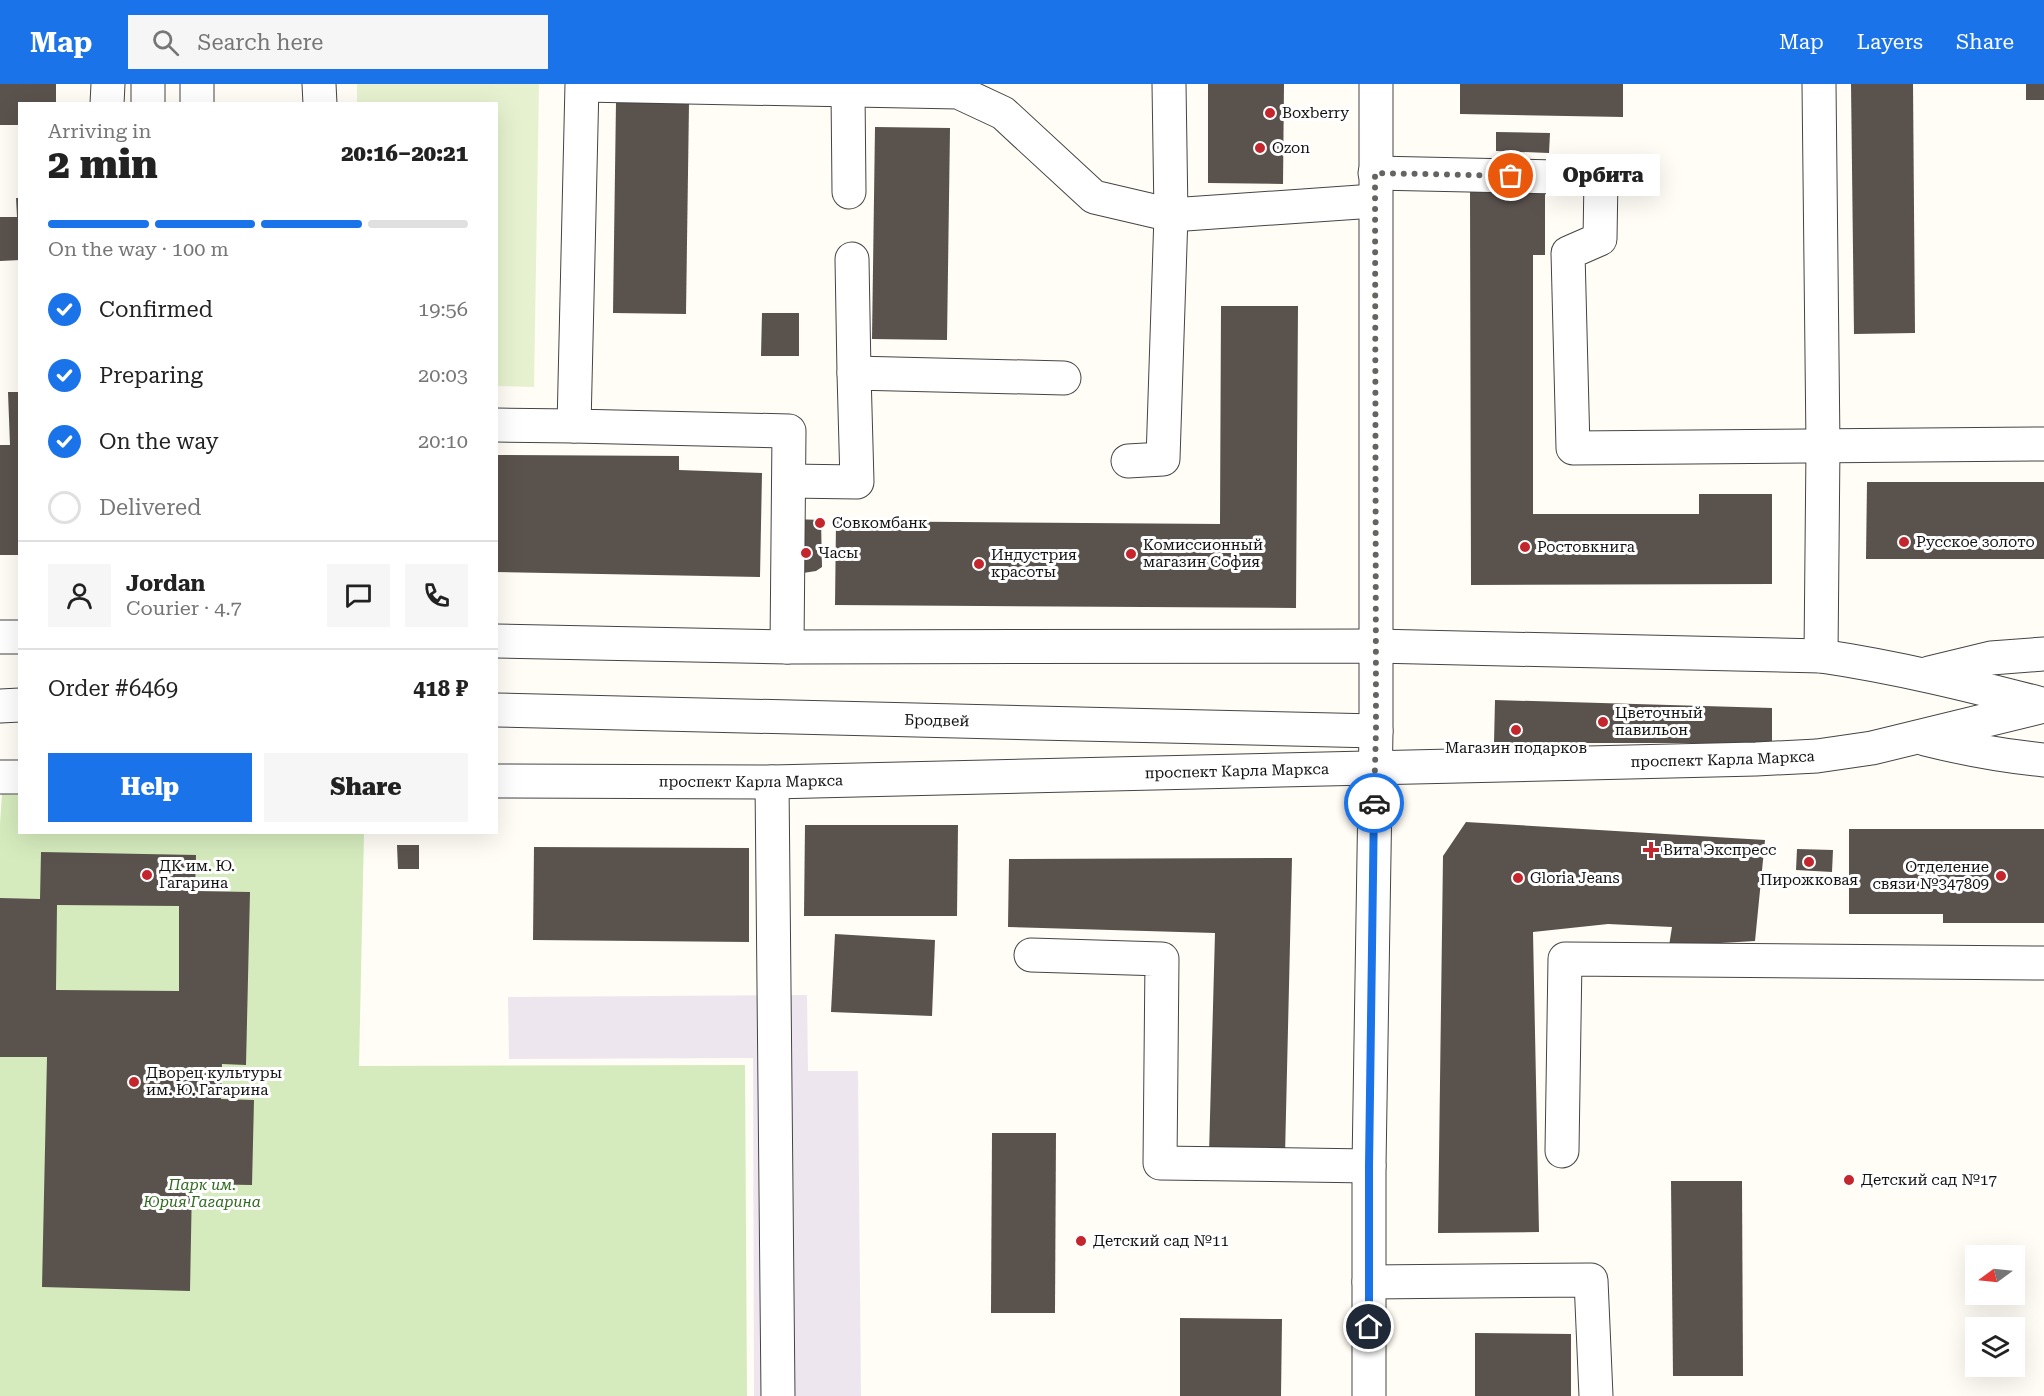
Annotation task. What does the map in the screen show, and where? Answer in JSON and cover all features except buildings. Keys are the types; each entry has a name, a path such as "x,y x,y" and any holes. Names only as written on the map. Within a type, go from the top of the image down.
{"street":[{"path":"107,102 108,84"},
{"path":"148,84 148,102"},
{"path":"197,84 197,102"},
{"path":"319,84 320,102"},
{"path":"1128,460 1163,459 1171,215 1169,84"},
{"path":"1369,1396 1369,1166 1376,730 1376,84"},
{"path":"1819,84 1823,446 1821,656"},
{"path":"574,426 582,85 958,92 1003,113 1094,197 1171,215 1375,187 1601,178 1600,239 1568,253 1573,448 2044,444"},
{"path":"848,91 849,192"},
{"path":"789,482 857,482 852,259"},
{"path":"854,373 1064,378"},
{"path":"498,425 789,432 787,647"},
{"path":"0,637 18,637"},
{"name":"проспект Карла Маркса","path":"498,641 787,647 1375,646 1821,656 1924,674 2044,706"},
{"path":"1924,674 1991,658 2044,654"},
{"path":"0,706 18,705"},
{"name":"проспект Карла Маркса","path":"498,781 772,782 1756,759 1817,756 1861,750 2044,706"},
{"name":"Бродвей","path":"498,710 1376,730"},
{"path":"1920,737 1985,753 2044,760"},
{"path":"0,777 18,777"},
{"path":"772,782 778,1396"},
{"path":"1031,955 1162,959 1160,1163 1369,1166"},
{"path":"1562,1151 1565,959 2044,963"},
{"path":"1369,1282 1591,1280 1596,1396"}],"shaded area":[{"path":"807,995 808,1071 858,1071 861,1396 754,1396 753,1058 509,1059 508,997"}],"green space":[{"path":"357,84 539,84 534,387 498,386 498,102 357,102"},
{"name":"Парк им. Юрия Гагарина","path":"2,794 18,795 18,834 364,834 359,1066 745,1065 747,1396 0,1396 0,824"}],"way so far":[{"path":"1374,803 1376,730 1375,173 1511,176"}],"place":[{"name":"Boxberry","path":"1270,113"},
{"name":"Ozon","path":"1260,148"},
{"name":"Орбита","path":"1511,176"},
{"name":"Совкомбанк","path":"820,523"},
{"name":"Русское золото","path":"1904,542"},
{"name":"Ростовкнига","path":"1525,547"},
{"name":"Часы","path":"806,553"},
{"name":"Комиссионный магазин София","path":"1131,554"},
{"name":"Индустрия красоты","path":"979,564"},
{"name":"Цветочный павильон","path":"1603,722"},
{"name":"Магазин подарков","path":"1516,730"},
{"name":"Вита Экспресс","path":"1651,850"},
{"name":"Пирожковая","path":"1809,862"},
{"name":"ДК им. Ю. Гагарина","path":"147,875"},
{"name":"Отделение связи №347809","path":"2001,876"},
{"name":"Gloria Jeans","path":"1518,878"},
{"name":"Дворец культуры им. Ю. Гагарина","path":"134,1082"},
{"name":"Детский сад №17","path":"1849,1180"},
{"name":"Детский сад №11","path":"1081,1241"}],"route":[{"path":"1369,1327 1374,803"}]}
